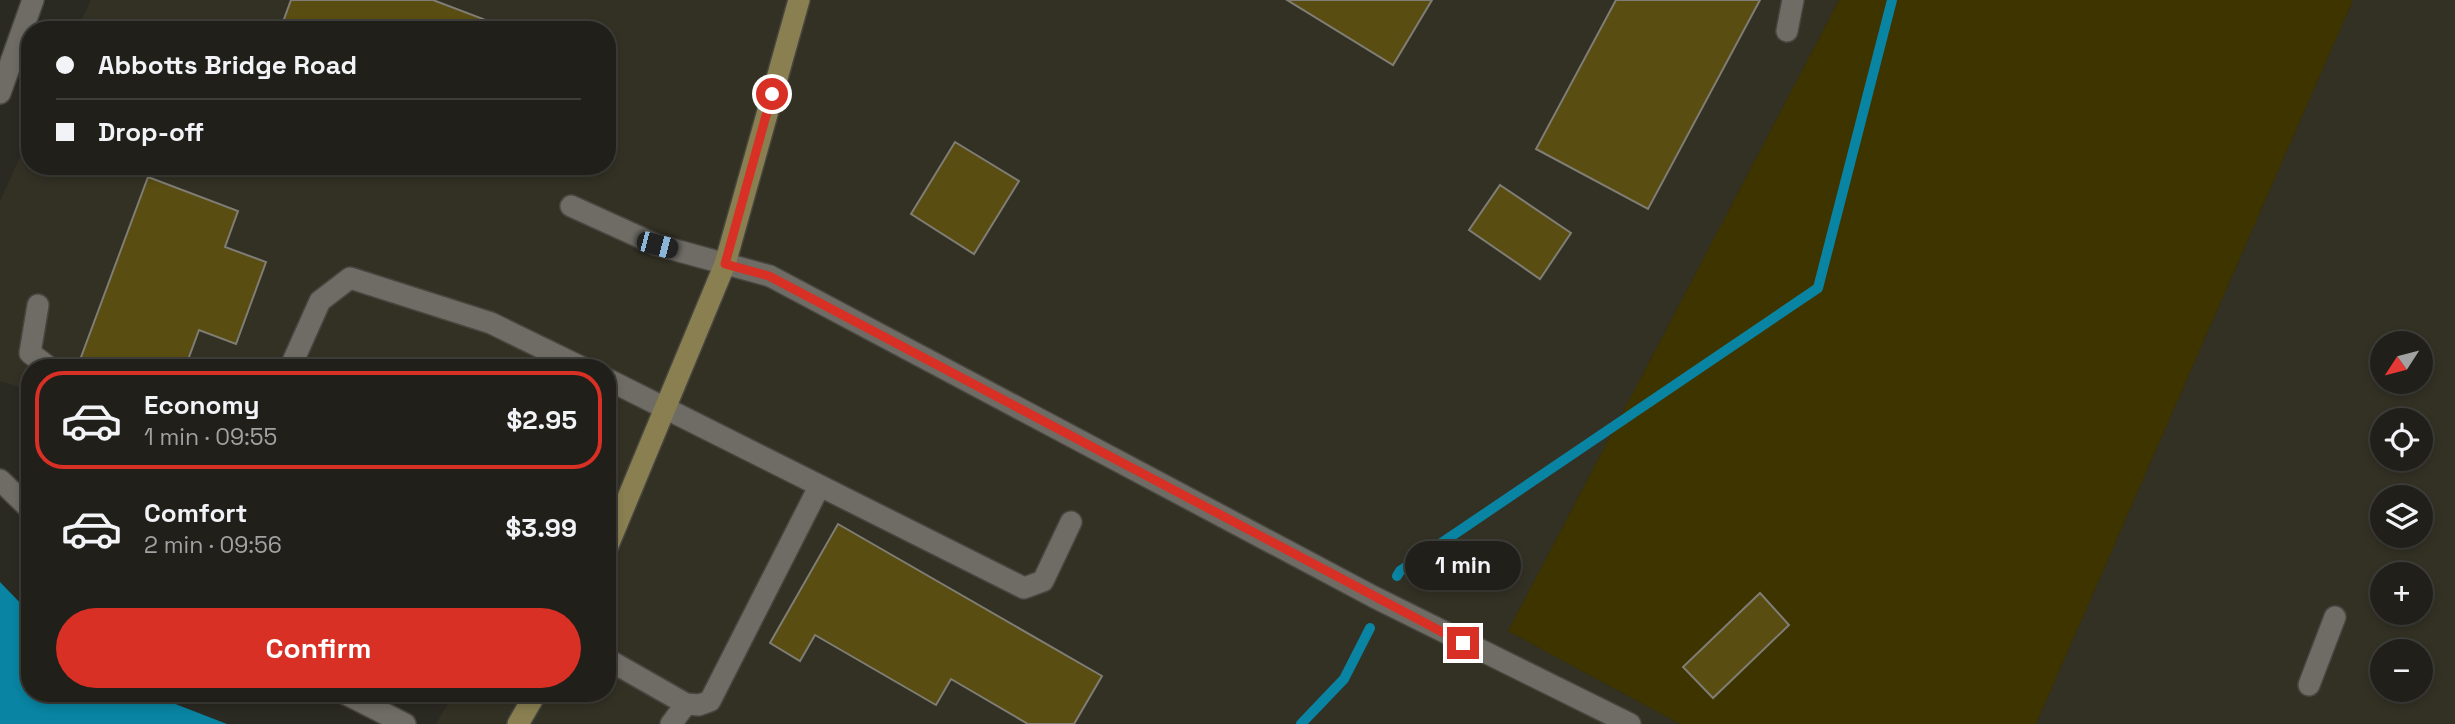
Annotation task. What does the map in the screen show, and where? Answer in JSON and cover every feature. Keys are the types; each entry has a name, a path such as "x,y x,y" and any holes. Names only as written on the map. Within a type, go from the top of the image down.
{"main road":[{"path":"616,527 725,264 799,0"},
{"path":"518,724 531,702"}],"street":[{"path":"26,21 33,0"},
{"path":"1787,31 1793,0"},
{"path":"0,93 21,34"},
{"path":"571,206 657,245 769,276 1386,604 1630,724"},
{"path":"294,359 320,301 351,278 491,323 565,359"},
{"path":"38,305 30,353 38,359"},
{"path":"616,383 708,432 1024,588 1043,581 1071,522"},
{"path":"0,480 21,500"},
{"path":"616,664 686,704 699,705 710,701 819,487"},
{"path":"2309,685 2335,617"},
{"path":"356,702 372,724"},
{"path":"364,702 405,724"},
{"path":"671,724 686,704"}],"shaded area":[{"path":"91,0 1839,0 1508,631 1680,724 436,724 449,702 616,702 616,359 21,359 21,388 0,381 0,201 21,155 21,175 616,175 616,21 81,21"},
{"path":"1839,0 2353,0 2036,724 1680,724 1508,631"},
{"path":"2353,0 2455,0 2455,724 2036,724"}],"water":[{"path":"0,582 21,604 21,702 170,702 227,724 0,724"}],"building":[{"path":"291,0 433,0 488,21 283,21"},
{"path":"1287,0 1432,0 1393,65"},
{"path":"1616,0 1760,0 1648,209 1536,149"},
{"path":"955,142 1019,181 974,254 911,214"},
{"path":"148,177 238,211 225,247 266,262 236,344 199,330 188,359 80,359"},
{"path":"1500,185 1571,233 1540,279 1469,230"},
{"path":"838,524 1102,676 1074,724 1028,724 951,679 936,705 815,635 800,661 770,643"},
{"path":"1760,593 1789,625 1713,698 1683,667"}],"waterway":[{"path":"1397,576 1400,571 1818,288 1892,0"},
{"path":"1301,724 1344,679 1370,628"}],"route":[{"path":"772,94 725,264 769,276 1463,643"}]}
